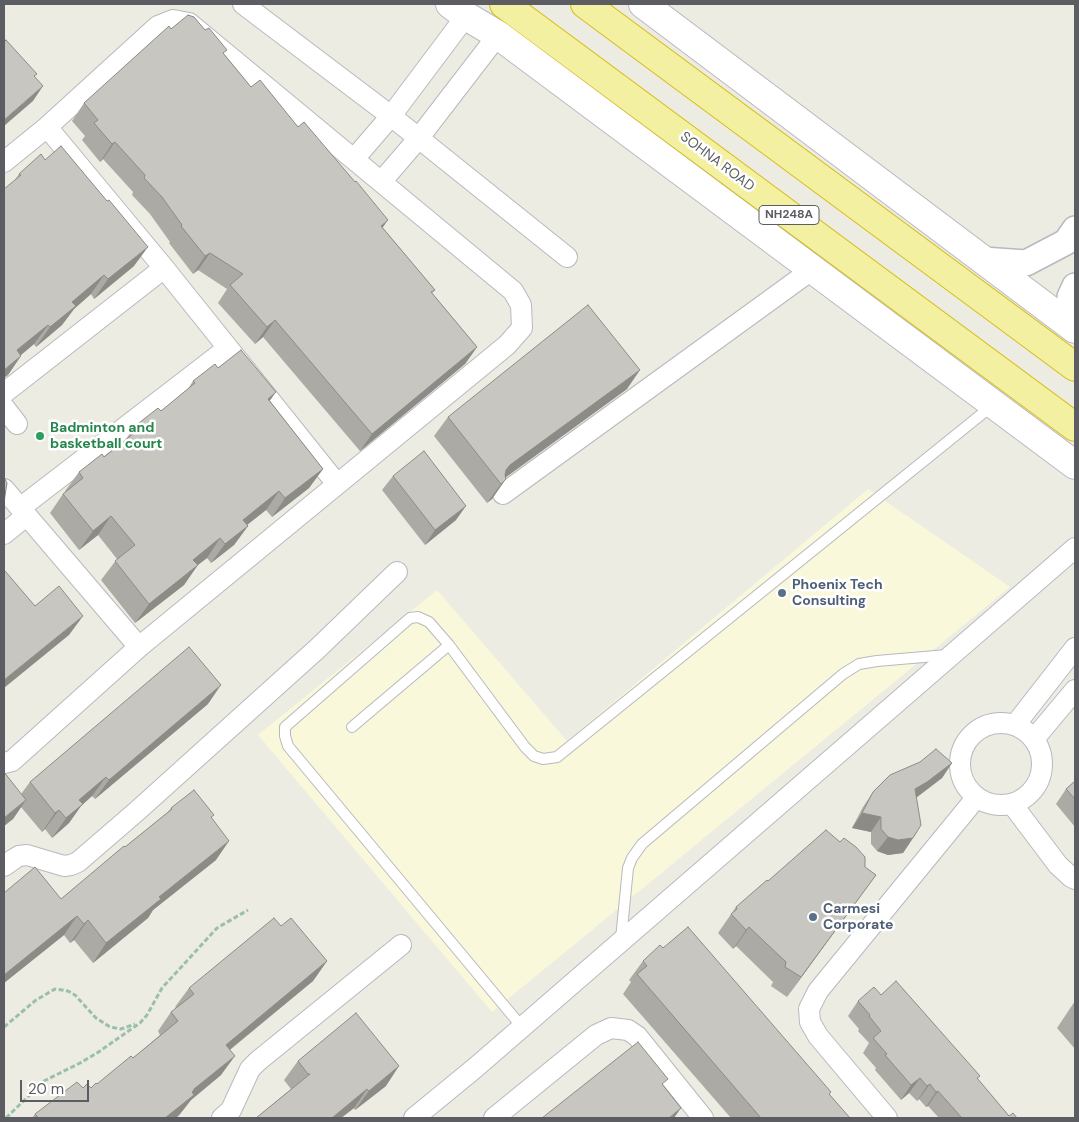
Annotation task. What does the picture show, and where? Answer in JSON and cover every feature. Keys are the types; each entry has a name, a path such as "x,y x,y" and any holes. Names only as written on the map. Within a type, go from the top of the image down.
{"highway":[{"name":"SOHNA ROAD","path":"504,4 1075,427"},
{"path":"585,4 1075,367"}],"main road":[{"path":"643,4 1075,329"},
{"path":"458,10 498,35 1075,465"}],"street":[{"path":"243,4 390,116 567,257"},
{"path":"354,159 390,116 458,10"},
{"path":"4,162 158,26 173,20 189,23 513,291 521,305 522,328 507,345 139,647 12,760 4,763"},
{"path":"381,182 418,139 498,35"},
{"path":"47,126 164,268 336,484"},
{"path":"984,260 1026,263 1066,242 1075,229"},
{"path":"4,393 164,268"},
{"path":"503,494 813,269"},
{"path":"1075,286 1070,297 1075,315"},
{"path":"4,534 23,512 228,348"},
{"path":"4,408 17,424"},
{"path":"4,489 139,647"},
{"path":"414,1118 621,942 1075,548"},
{"path":"4,866 19,856 26,855 64,866 78,862 316,650 397,572"},
{"path":"1015,725 1075,648"},
{"path":"1034,739 1075,690"},
{"path":"989,724 1015,725 1026,731 1034,739 1041,751 1043,764 1041,777 1025,799 1000,806 987,803 976,798 967,788 960,764 962,751 968,739 978,730 989,724"},
{"path":"887,1118 818,1036 810,1022 809,1009 818,991 976,798"},
{"path":"1012,804 1058,866 1075,879"},
{"path":"222,1118 231,1110 250,1069 258,1061 402,945"},
{"path":"494,1118 596,1035 611,1028 628,1030 637,1036 703,1118"}],"lane":[{"path":"522,1027 288,746 284,736 285,727 410,618 418,617 429,622 449,645 534,756 543,759 557,757 994,404"},
{"path":"352,727 449,645"},
{"path":"621,942 628,868 632,858 642,844 843,674 859,664 951,655"}],"path":[{"path":"6,1118 44,1081 97,1053 140,1023 147,1016 162,988 218,928 248,910"},
{"path":"4,1027 36,1000 54,989 68,990 96,1018 110,1028 121,1029 140,1023"}],"shaded area":[{"path":"868,489 1010,587 492,1012 258,735 437,590 567,741"}],"building":[{"path":"188,15 194,17 205,30 209,28 227,50 223,53 251,87 260,80 298,127 304,122 356,181 388,220 381,226 435,290 431,292 477,347 372,434 275,320 267,327 230,285 243,274 210,253 205,256 181,226 162,197 144,178 145,175 115,142 112,144 94,123 98,120 84,103 169,26 171,29"},
{"path":"6,40 37,74 34,76 43,86 4,120 4,42"},
{"path":"61,146 148,247 108,279 104,275 72,302 76,306 50,327 48,325 17,350 21,356 4,370 4,189 21,175 19,174 41,154 45,160"},
{"path":"588,305 640,370 510,465 506,470 506,479 501,484 448,417"},
{"path":"241,350 276,392 268,399 323,469 285,498 279,491 243,520 248,526 225,544 220,538 193,560 198,565 149,604 115,561 135,545 111,516 93,531 63,494 83,478 79,472 102,454 104,457 138,430 135,426 158,408 161,411 195,383 193,381 215,364 218,368"},
{"path":"424,451 466,506 435,530 393,476"},
{"path":"4,477 7,483 4,502"},
{"path":"4,571 35,606 59,586 83,616 4,680"},
{"path":"189,647 221,685 109,780 106,777 79,800 83,804 66,818 59,810 55,813 30,782"},
{"path":"936,749 952,763 915,789 921,825 913,838 898,840 888,837 881,829 881,817 862,813 873,792 890,775 920,762"},
{"path":"4,772 26,800 4,818"},
{"path":"1075,781 1075,799 1066,789"},
{"path":"194,790 214,815 211,817 229,841 159,897 161,899 106,943 88,920 84,924 77,916 4,975 4,893 35,867 61,899"},
{"path":"826,830 840,842 844,838 856,847 865,857 865,867 876,875 801,977 785,967 786,962 749,927 746,930 731,914 737,909 736,907"},
{"path":"274,918 281,926 291,918 327,961 226,1045 235,1056 194,1089 192,1092 194,1095 165,1118 39,1118 35,1114 77,1082 83,1088 87,1084 91,1088 131,1056 133,1058 178,1021 171,1012 194,994 189,988"},
{"path":"688,927 831,1092 829,1094 850,1118 761,1118 637,974 647,966 643,961 660,945 663,948"},
{"path":"896,981 980,1076 977,1078 1009,1116 1013,1113 1017,1118 962,1118 930,1084 927,1086 920,1078 911,1085 873,1038 881,1031 858,1001 874,987 881,995"},
{"path":"356,1013 399,1066 332,1118 256,1118 310,1074 298,1061"},
{"path":"638,1042 668,1079 662,1084 681,1108 669,1118 542,1118"}],"place":[{"name":"Badminton and basketball court","path":"40,436"},
{"name":"Phoenix Tech Consulting","path":"782,593"},
{"name":"Carmesi Corporate","path":"813,917"}]}
